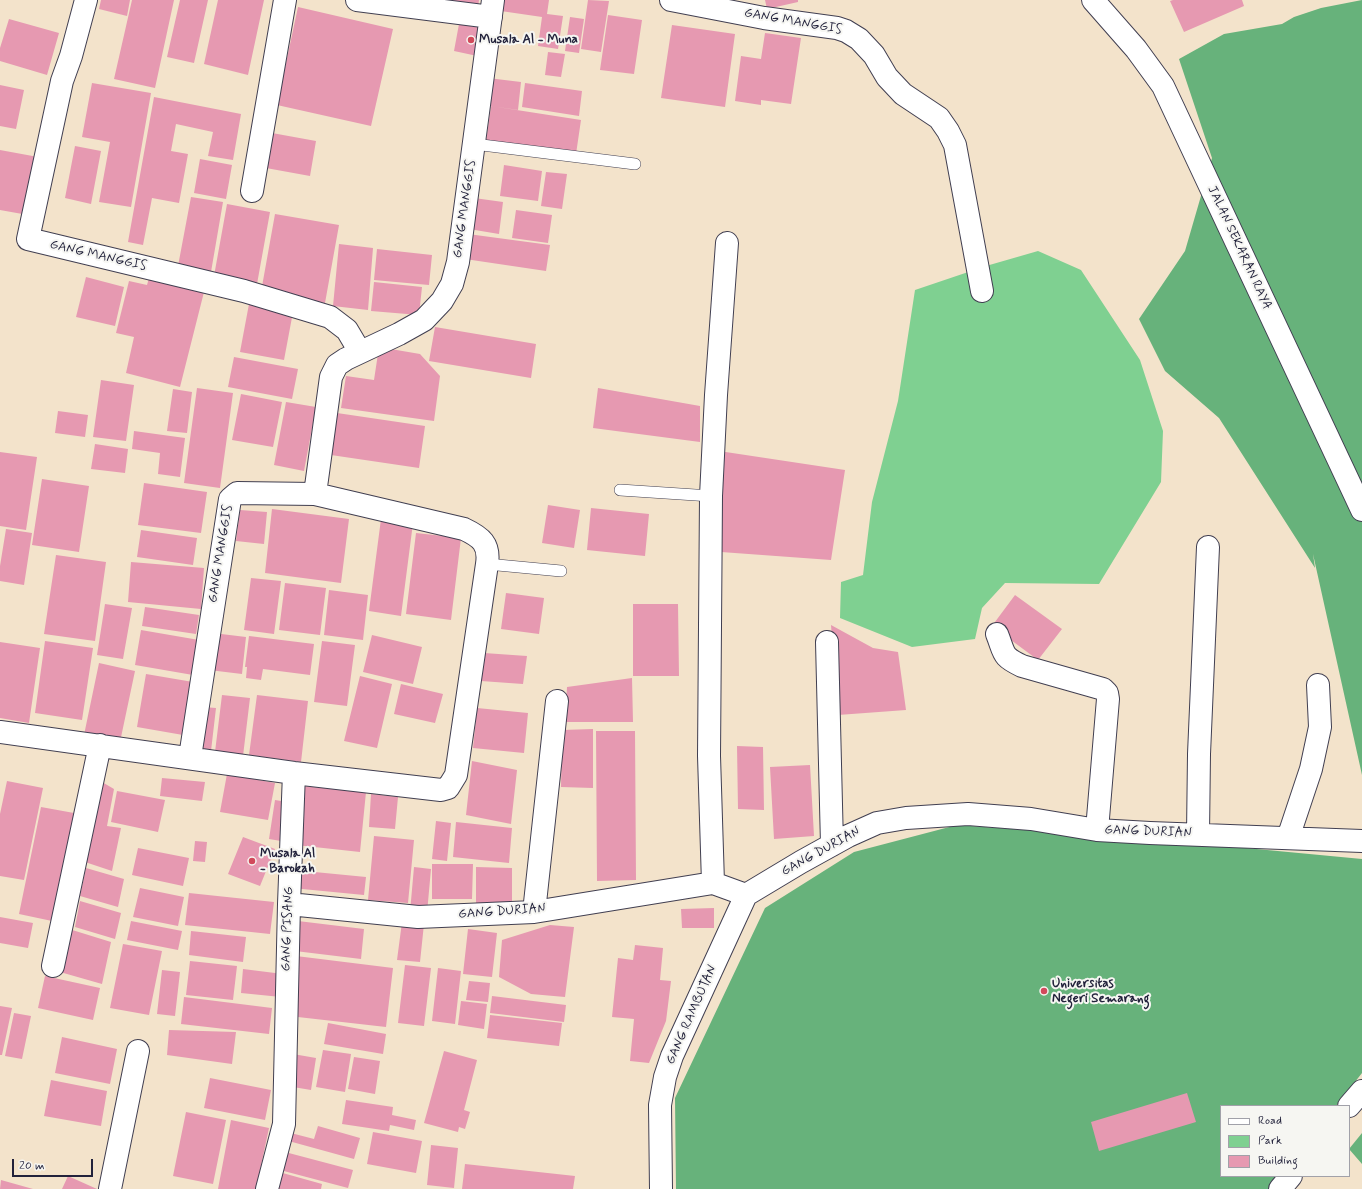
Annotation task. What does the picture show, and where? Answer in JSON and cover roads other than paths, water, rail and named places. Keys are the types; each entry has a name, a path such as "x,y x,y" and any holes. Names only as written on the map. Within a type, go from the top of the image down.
{"street":[{"name":"GANG MANGGIS","path":"86,0 71,56 62,81 28,239 244,290 330,317 347,330 360,352"},
{"path":"252,191 284,0"},
{"name":"GANG MANGGIS","path":"190,757 230,499 237,492 315,494 331,377 337,365 424,320 442,301 452,284 458,262 492,8 357,0"},
{"name":"GANG MANGGIS","path":"671,0 764,18 837,28 846,31 859,39 874,55 887,78 903,94 938,118 948,131 955,145 982,291"},
{"name":"JALAN SEKARAN RAYA","path":"1093,0 1136,49 1164,86 1362,510"},
{"path":"713,883 709,756 711,496 716,387 727,243"},
{"path":"0,732 190,757 294,773 441,790 448,788 456,775 488,564 485,543 476,534 464,529 315,494"},
{"path":"1198,834 1208,547"},
{"path":"997,634 1003,653 1010,660 1022,666 1103,689 1107,693 1108,700 1098,830"},
{"path":"827,642 832,845"},
{"path":"1288,838 1311,769 1320,727 1318,685"},
{"path":"534,912 557,701"},
{"path":"53,966 100,745"},
{"name":"GANG PISANG","path":"267,1189 284,1124 288,904 294,773"},
{"name":"GANG DURIAN","path":"288,904 418,917 534,912 713,883 746,895 848,836 877,823 906,818 968,814 1031,820 1098,830 1362,841"},
{"name":"GANG RAMBUTAN","path":"661,1189 660,1105 672,1056 746,895"},
{"path":"110,1189 138,1051"},
{"path":"1350,1105 1362,1091"},
{"path":"1280,1189 1290,1177"}],"lane":[{"path":"474,144 635,164"},
{"path":"620,490 711,496"},
{"path":"488,564 561,571"}],"place":[{"name":"Musala Al - Muna","path":"471,40"},
{"name":"Musala Al - Barokah","path":"252,861"},
{"name":"Universitas Negeri Semarang","path":"1044,991"}]}
